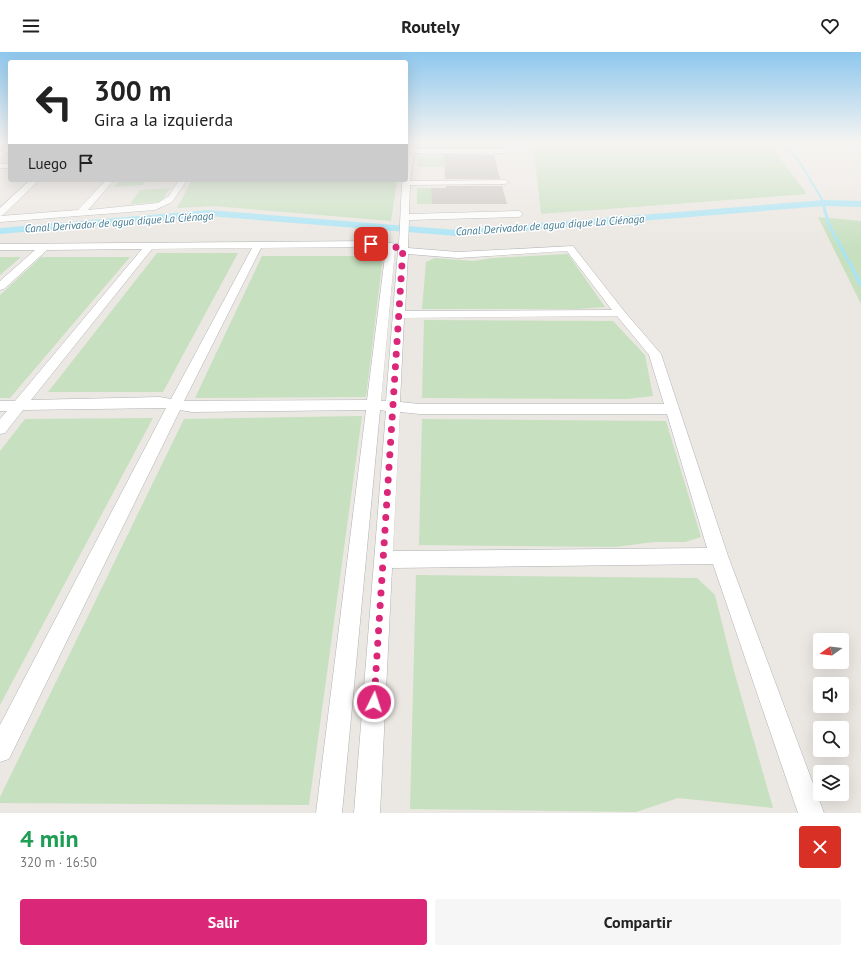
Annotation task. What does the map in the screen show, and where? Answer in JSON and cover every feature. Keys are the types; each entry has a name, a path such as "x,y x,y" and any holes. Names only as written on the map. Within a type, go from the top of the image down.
{"street":[{"path":"0,213 33,182"},
{"path":"80,213 108,182"},
{"path":"0,219 155,208 170,201 182,182"},
{"path":"367,813 384,560 406,183 506,182"},
{"path":"0,248 371,244 402,237 458,217 519,214"},
{"path":"402,237 458,255 570,248 655,354 719,556 811,813"},
{"path":"329,813 374,405 402,237"},
{"path":"0,750 258,245"},
{"path":"0,429 149,246"},
{"path":"0,287 44,247"},
{"path":"399,316 620,312"},
{"path":"0,406 160,402 192,407 374,405 420,409 672,409"},
{"path":"384,560 719,556"}],"green space":[{"path":"537,178 795,178 807,194 541,214"},
{"path":"118,182 145,182 143,185 114,187"},
{"path":"191,182 397,182 391,221 213,206 177,208"},
{"path":"170,188 163,200 159,202 130,204 140,190"},
{"path":"417,188 431,188 432,204 417,204"},
{"path":"818,217 861,221 861,304"},
{"path":"157,253 238,253 163,392 48,392"},
{"path":"568,254 605,307 578,309 422,309 426,262 435,258 473,261 493,258"},
{"path":"262,256 383,256 366,397 195,398"},
{"path":"0,257 21,257 0,275"},
{"path":"41,257 130,257 10,398 0,398 0,295"},
{"path":"424,320 613,321 645,355 653,396 627,399 422,398"},
{"path":"362,416 309,805 0,803 0,797 184,419"},
{"path":"153,418 0,705 0,451 25,419"},
{"path":"422,419 666,421 701,537 685,542 654,542 615,547 419,545"},
{"path":"416,575 697,578 715,595 734,671 773,808 678,798 636,812 410,809"}],"building":[{"path":"445,178 500,178 500,179 445,179"},
{"path":"446,186 502,186 507,204 432,204 431,188 446,188"}],"waterway":[{"path":"809,178 823,201"},
{"path":"822,200 829,225 856,275"},
{"name":"Canal Derivador de agua dique La Ciénaga","path":"0,231 208,213 457,233 824,203 861,204"},
{"path":"855,274 861,285"}],"route":[{"path":"371,244 403,248 374,702"}]}
